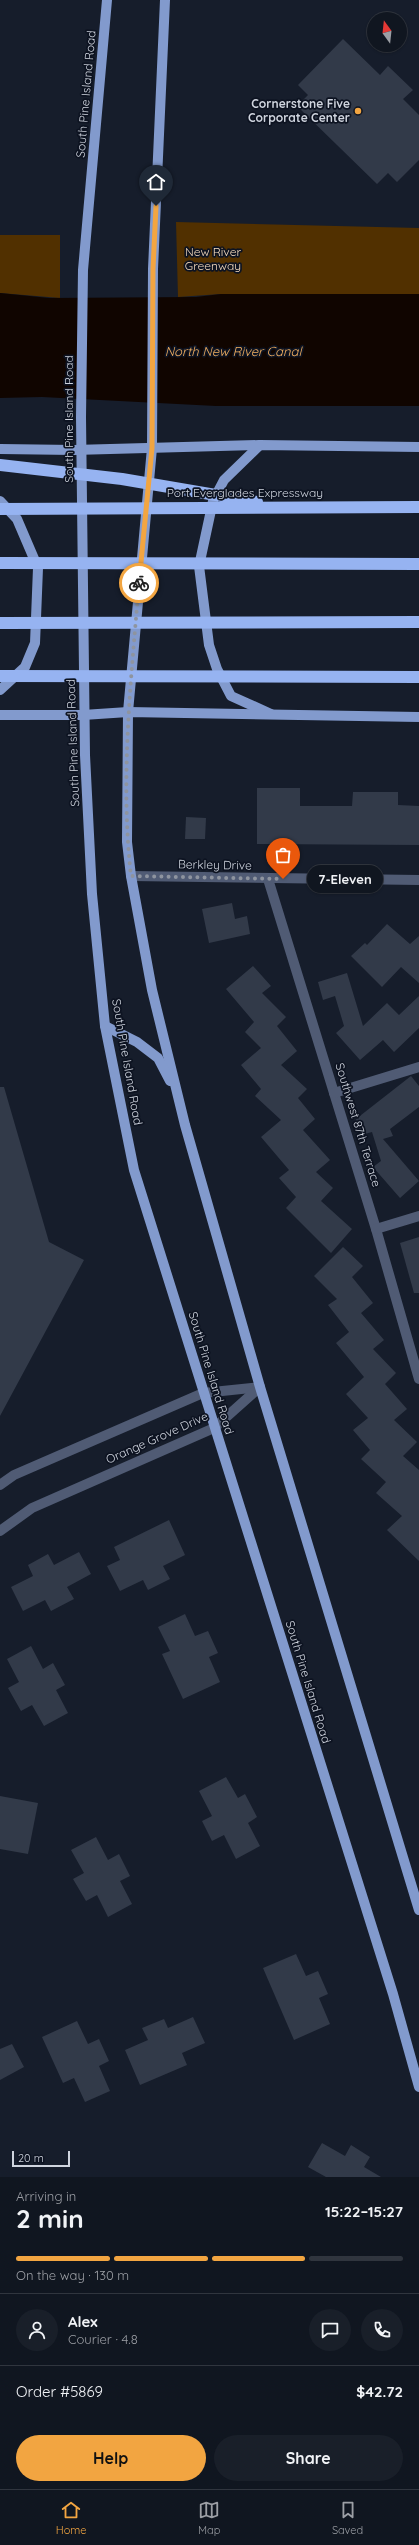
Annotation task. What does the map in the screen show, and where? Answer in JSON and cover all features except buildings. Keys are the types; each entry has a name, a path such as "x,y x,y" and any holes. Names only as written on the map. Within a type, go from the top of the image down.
{"highway":[{"path":"0,465 122,478 289,507"},
{"name":"Port Everglades Expressway","path":"0,509 419,507"},
{"path":"0,563 419,564"},
{"path":"0,623 419,622"},
{"path":"0,676 419,677"}],"main road":[{"name":"South Pine Island Road","path":"107,0 82,270 81,412 83,715 92,894 105,1026 134,1170 393,1994 419,2087"},
{"path":"164,0 153,269 152,448 128,712 127,842 131,876 140,934 176,1093 260,1387 419,1910"},
{"path":"0,449 82,450 260,445 419,447"},
{"path":"260,445 224,480 213,501 199,566 209,646 217,669 231,696 276,716"},
{"path":"0,501 17,519 38,568 35,643 25,667 0,690"},
{"path":"0,715 83,715 128,712 276,716 419,717"},
{"path":"105,1026 137,1042 158,1058 176,1093"}],"street":[{"name":"Berkley Drive","path":"131,876 419,880"},
{"name":"Southwest 87th Terrace","path":"268,879 416,1361 419,1379"},
{"path":"334,1093 419,1067"},
{"path":"376,1229 419,1216"},
{"name":"Orange Grove Drive","path":"0,1485 14,1475 203,1393 260,1387"},
{"name":"Orange Grove Drive","path":"0,1531 32,1508 214,1428 260,1387"}],"green space":[{"name":"New River Greenway","path":"176,222 419,228 419,294 221,294 178,297"},
{"path":"0,235 60,235 60,298 0,293"}],"water":[{"name":"North New River Canal","path":"0,293 49,298 196,297 221,294 419,294 419,406 216,406 42,397 0,398"}],"way so far":[{"path":"139,583 128,712 127,842 131,876 283,879"}],"place":[{"name":"Cornerstone Five Corporate Center","path":"358,111"},
{"name":"7-Eleven","path":"283,879"}],"route":[{"path":"139,583 152,448 153,269 156,206"}]}
